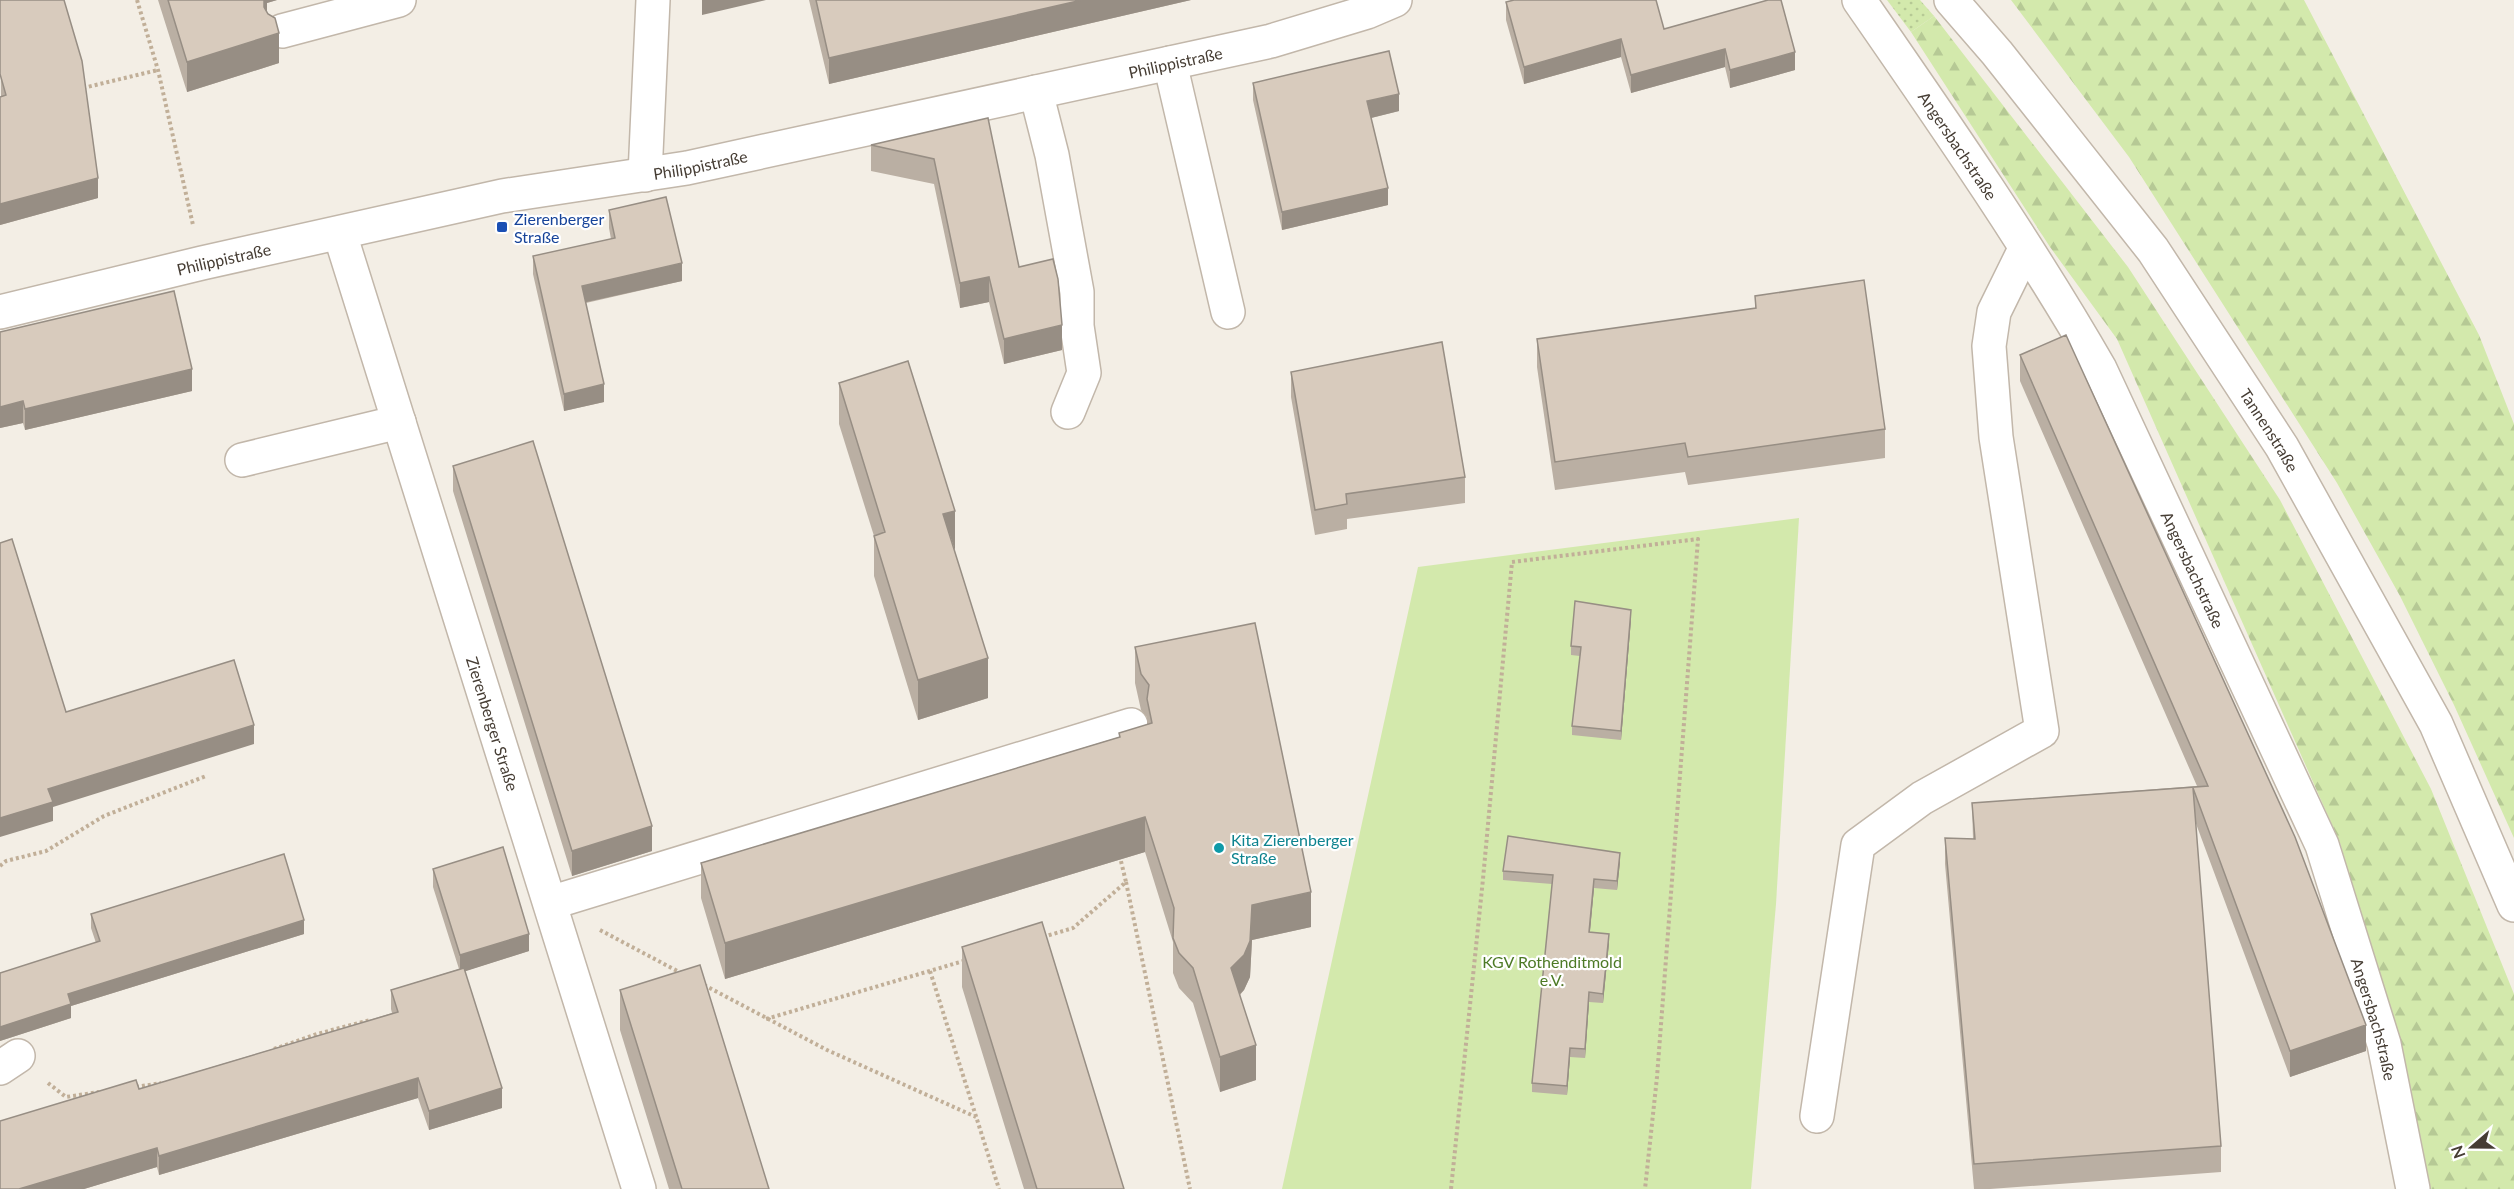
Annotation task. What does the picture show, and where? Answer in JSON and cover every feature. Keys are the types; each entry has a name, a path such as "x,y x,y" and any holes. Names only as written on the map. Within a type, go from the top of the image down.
{"street":[{"path":"282,31 399,0"},
{"path":"645,175 653,0"},
{"name":"Philippistraße","path":"0,312 202,263 502,196 687,168 1170,63 1320,27 1367,12 1395,0"},
{"name":"Angersbachstraße","path":"1859,0 1914,79 2070,316 2100,369 2322,845 2384,1044 2413,1189"},
{"name":"Tannenstraße","path":"1951,0 1997,53 2153,250 2282,447 2436,724 2514,905"},
{"path":"1170,63 1228,312"},
{"path":"1036,92 1052,154 1077,291 1077,326 1084,373 1068,412"},
{"name":"Zierenberger Straße","path":"340,234 639,1189"},
{"path":"1817,1116 1858,845 1922,798 2042,731 1996,437 1989,356 1994,312 2025,249"},
{"path":"242,460 399,422"},
{"path":"550,903 1131,725"}],"path":[{"path":"137,0 158,70 202,263"},
{"path":"79,88 158,70"},
{"path":"1451,1189 1483,879 1512,562 1698,539 1658,1065 1645,1189"},
{"path":"0,866 6,861 46,851 104,816 206,776"},
{"path":"1117,849 1126,882 1190,1189"},
{"path":"1040,938 1073,928 1126,882"},
{"path":"550,903 684,975"},
{"path":"766,1018 974,958"},
{"path":"930,971 999,1189"},
{"path":"694,980 827,1050 976,1117"},
{"path":"273,1049 376,1018"},
{"path":"10,1061 66,1097 111,1090"},
{"path":"132,1087 166,1082"}],"green space":[{"path":"1887,0 1920,0 1934,16 1911,32"},
{"path":"2011,0 2304,0 2479,335 2514,424 2514,838 2454,705 2400,596 2337,483 2129,157"},
{"path":"1934,16 2128,267 2280,500 2431,789 2514,994 2514,1189 2431,1189 2397,1040 2340,843 2117,339 2050,247 1911,32"},
{"name":"KGV Rothenditmold e.V.","path":"1799,518 1776,904 1751,1189 1282,1189 1418,567"}],"building":[{"path":"0,0 64,0 82,61 98,178 0,204 0,97 6,95 0,74"},
{"path":"168,0 264,0 264,7 268,14 275,18 279,33 187,62"},
{"path":"816,0 1082,0 829,58"},
{"path":"1514,0 1656,0 1664,29 1768,0 1781,0 1795,52 1730,70 1725,49 1631,75 1621,39 1524,67 1506,2"},
{"path":"1389,51 1399,94 1367,101 1388,188 1282,212 1253,83"},
{"path":"988,118 1019,267 1053,259 1058,279 1062,325 1004,339 989,277 960,283 934,159 871,145"},
{"path":"666,197 682,263 582,286 604,384 564,394 533,256 615,238 609,210"},
{"path":"1864,280 1885,429 1688,457 1685,443 1555,462 1537,339 1756,308 1755,296"},
{"path":"174,291 192,369 25,409 23,401 0,407 0,332"},
{"path":"2066,335 2295,837 2366,1025 2290,1051 2193,788 2221,1146 1974,1164 1945,838 1975,839 1972,803 2208,786 2020,355"},
{"path":"1442,342 1465,477 1346,494 1347,504 1315,510 1291,372"},
{"path":"908,361 955,511 943,514 988,658 918,680 874,536 885,532 839,383"},
{"path":"533,441 652,826 572,851 453,466"},
{"path":"12,539 66,712 234,660 254,725 48,789 53,802 0,818 0,543"},
{"path":"1575,601 1631,610 1621,731 1572,726 1581,647 1571,646"},
{"path":"1255,623 1311,892 1252,905 1250,941 1244,955 1231,968 1256,1045 1220,1057 1193,968 1179,953 1173,938 1174,908 1145,817 725,943 701,863 1120,737 1119,733 1152,723 1147,699 1149,685 1141,674 1135,647"},
{"path":"1508,836 1620,853 1617,881 1594,879 1589,932 1609,934 1603,994 1589,992 1585,1049 1570,1048 1567,1086 1532,1083 1553,875 1503,871"},
{"path":"503,847 529,934 460,955 433,869"},
{"path":"284,854 304,920 68,994 71,1004 0,1027 0,973 100,941 91,914"},
{"path":"1042,922 1124,1189 1037,1189 962,947"},
{"path":"700,965 769,1189 682,1189 620,990"},
{"path":"464,968 502,1088 429,1111 418,1078 159,1156 157,1148 19,1189 0,1189 0,1121 136,1080 139,1089 398,1012 391,990"}],"place":[{"name":"Zierenberger Straße","path":"502,227"},
{"name":"Kita Zierenberger Straße","path":"1219,848"}]}
